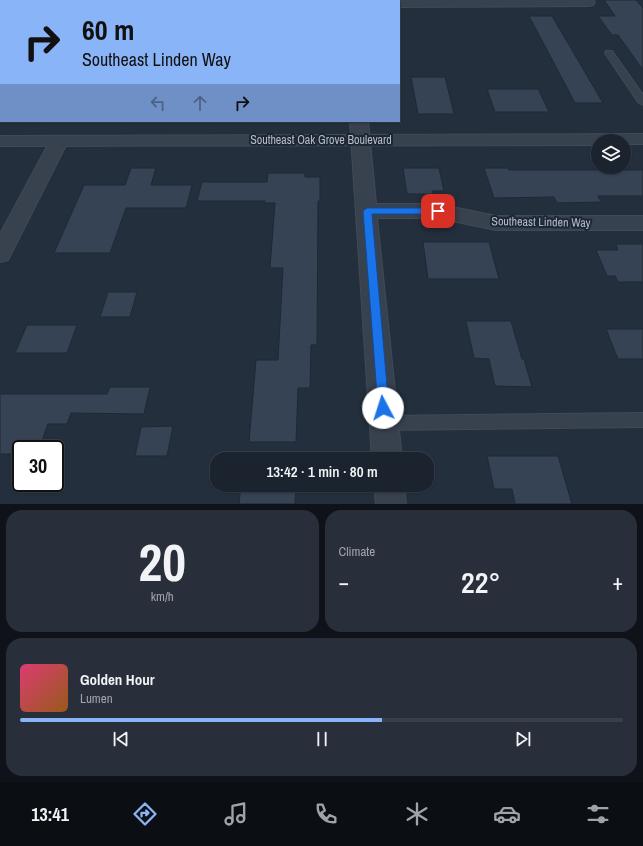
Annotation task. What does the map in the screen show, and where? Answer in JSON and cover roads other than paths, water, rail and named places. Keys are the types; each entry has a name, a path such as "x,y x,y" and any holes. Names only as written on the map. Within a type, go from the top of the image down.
{"street":[{"path":"400,2 588,2"},
{"path":"360,130 386,452"},
{"name":"Southeast Oak Grove Boulevard","path":"0,141 59,141 360,130 643,139"},
{"path":"0,254 59,141"},
{"name":"Southeast Linden Way","path":"367,211 438,211 496,222 643,223"},
{"path":"390,492 391,504"}],"lane":[{"path":"609,53 643,102"},
{"path":"384,423 643,420"}]}
